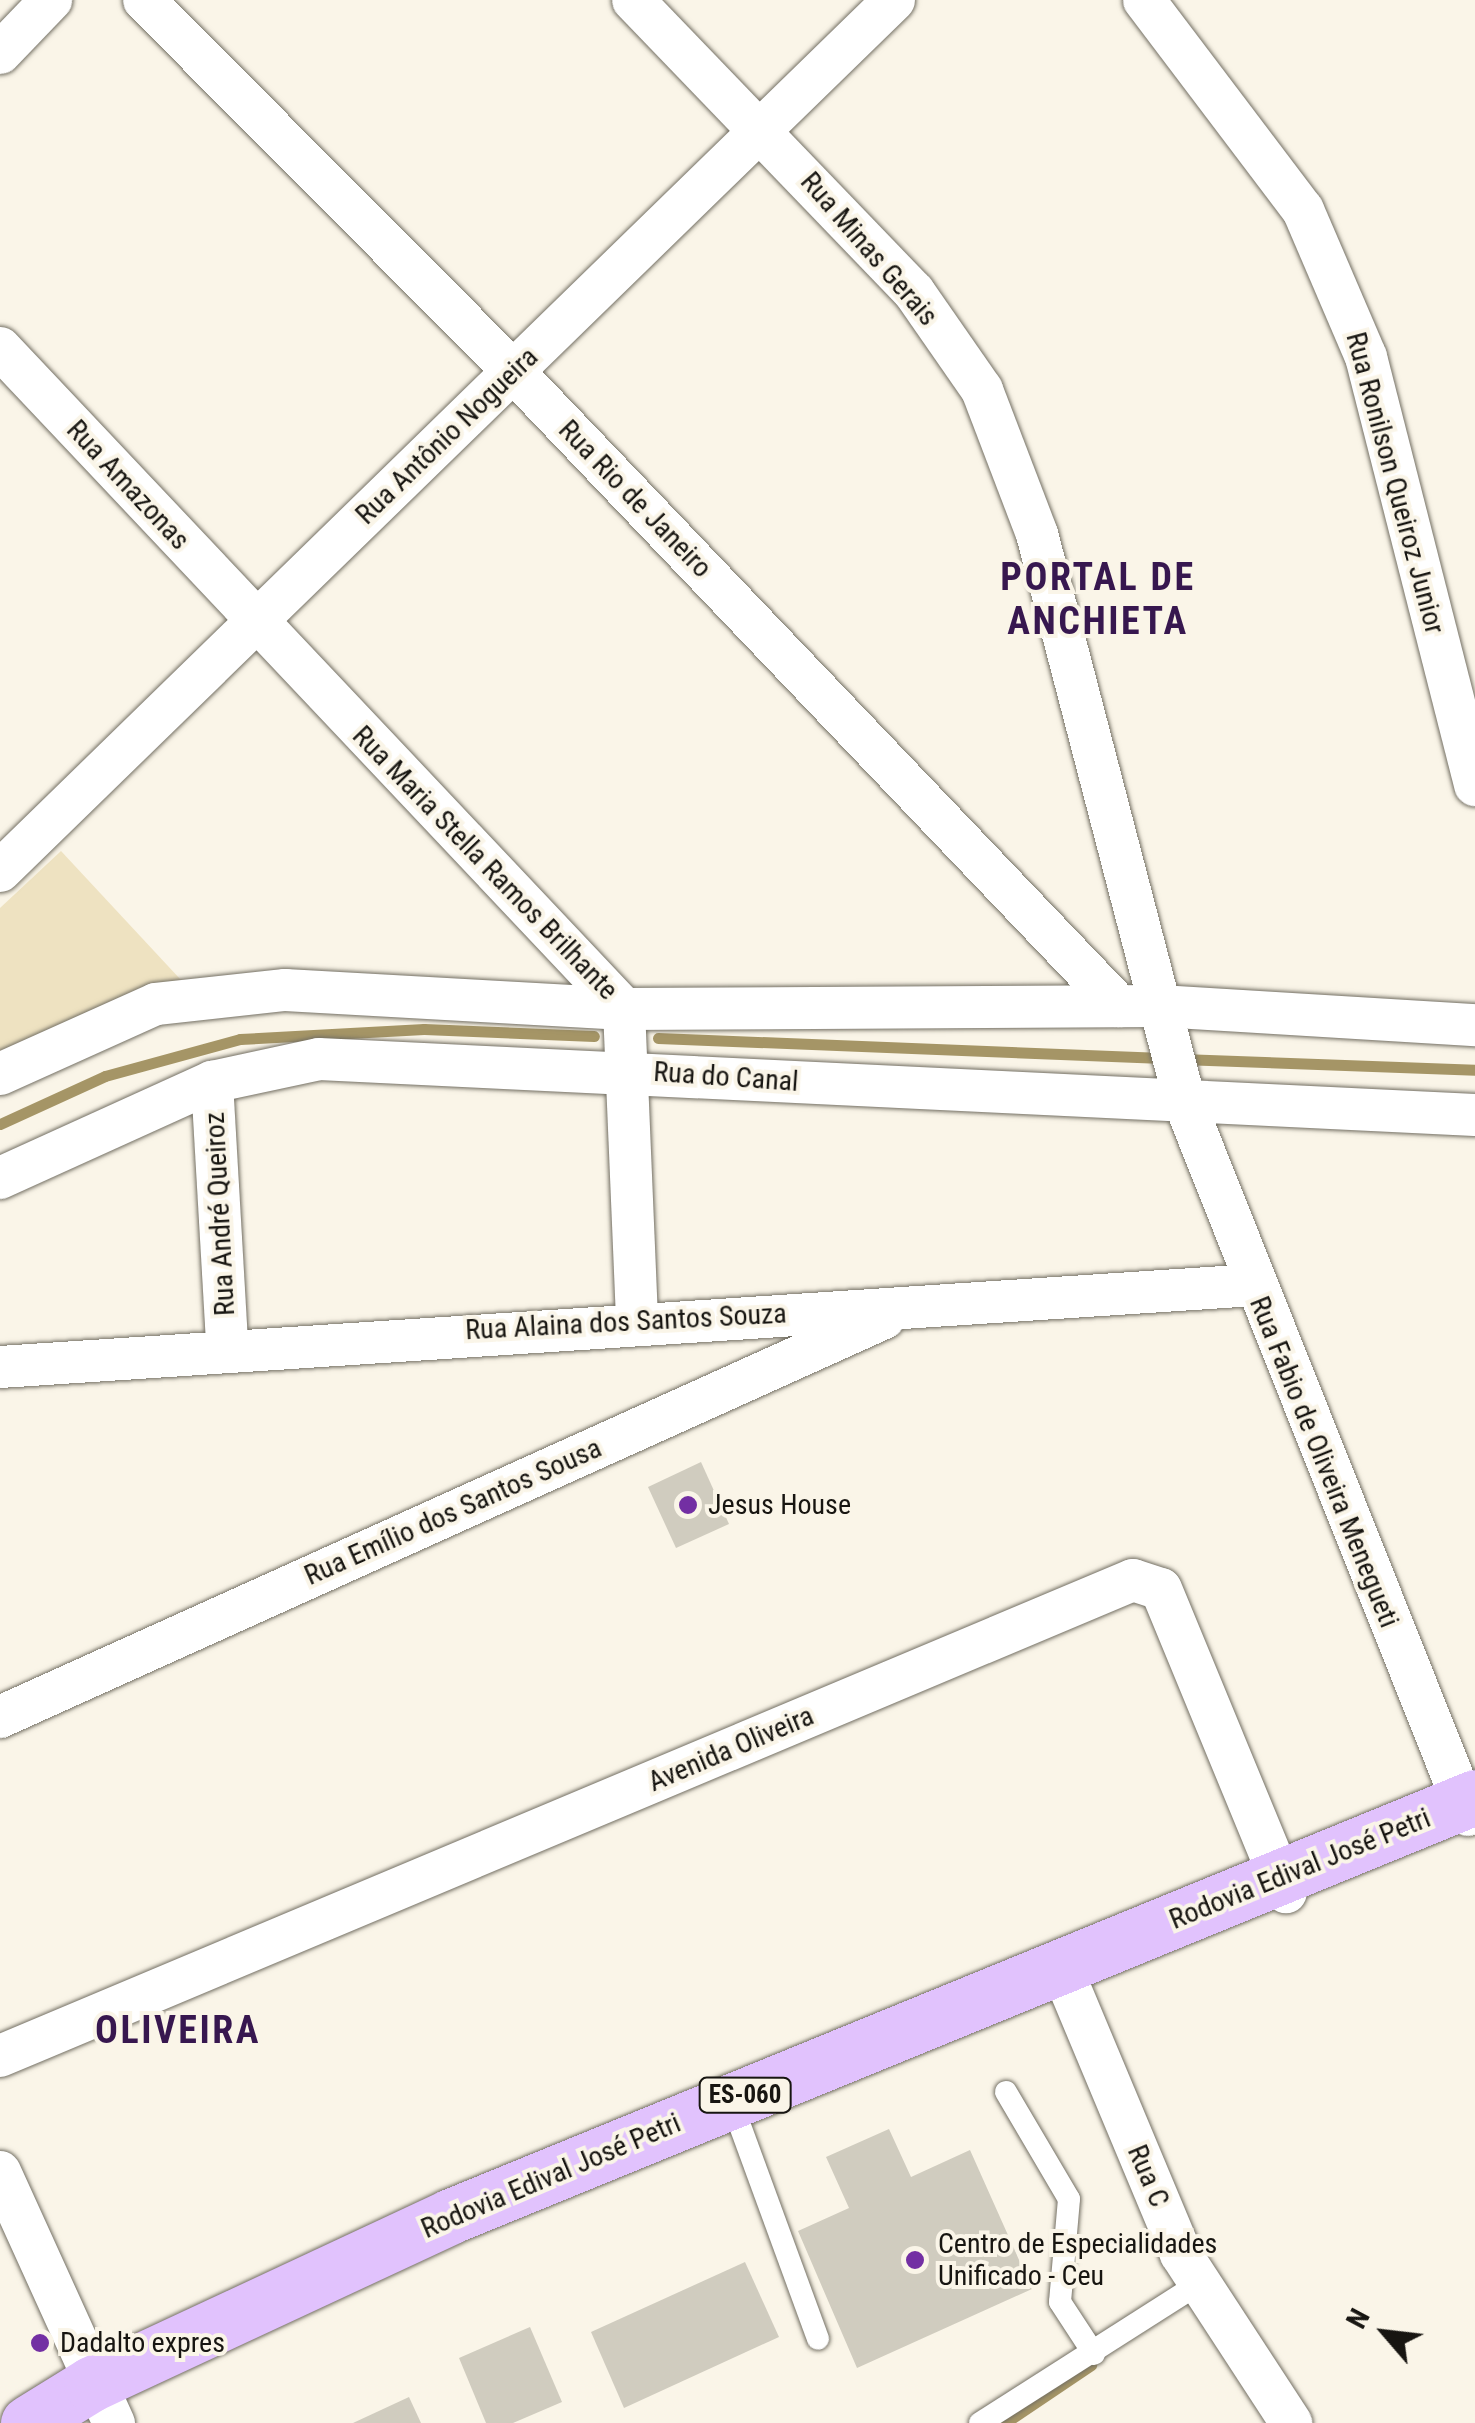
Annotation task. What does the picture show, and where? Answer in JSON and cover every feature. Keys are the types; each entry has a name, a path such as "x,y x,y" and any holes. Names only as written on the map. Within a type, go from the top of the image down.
{"main road":[{"name":"Rodovia Edival José Petri","path":"28,2423 91,2408 436,2240 735,2108 1470,1807"}],"street":[{"path":"0,52 51,0"},
{"name":"Rua Rio de Janeiro","path":"144,0 1148,1012"},
{"name":"Rua Minas Gerais","path":"633,0 914,292 982,390 1038,534 1148,1012 1182,1092"},
{"name":"Rua Antônio Nogueira","path":"6,854 256,621 764,132 894,0"},
{"name":"Rua Ronilson Queiroz Junior","path":"1144,0 1303,210 1358,338 1475,785"},
{"name":"Rua Amazonas","path":"0,348 256,621"},
{"name":"Rua Maria Stella Ramos Brilhante","path":"256,621 624,1009 638,1320"},
{"path":"0,1074 156,1004 286,990 624,1009 1148,1012 1475,1025"},
{"name":"Rua do Canal","path":"0,1178 212,1082 319,1060 1182,1092 1475,1115"},
{"name":"Rua André Queiroz","path":"212,1082 227,1346"},
{"name":"Rua Fabio de Oliveira Menegueti","path":"1182,1092 1253,1285 1470,1807"},
{"name":"Rua Alaina dos Santos Souza","path":"0,1367 227,1346 1253,1285"},
{"name":"Rua Emílio dos Santos Sousa","path":"0,1717 19,1702 907,1308"},
{"name":"Avenida Oliveira","path":"0,2056 1133,1580 1162,1590 1283,1885"},
{"name":"Rua C","path":"1064,1974 1200,2284 1291,2423"},
{"path":"0,2172 91,2408"}],"lane":[{"path":"1006,2092 1069,2200 1060,2302 1094,2354"},
{"path":"735,2108 818,2338"},
{"path":"980,2423 1200,2284"}],"shaded area":[{"path":"61,851 181,980 0,1060 0,908"}],"building":[{"name":"Jesus House","path":"701,1462 729,1524 676,1548 648,1487"},
{"name":"Centro de Especialidades Unificado - Ceu","path":"889,2129 911,2177 970,2150 1032,2289 857,2368 798,2231 849,2208 826,2157"},
{"path":"745,2262 779,2337 624,2408 591,2332"},
{"path":"530,2327 562,2402 513,2423 486,2423 459,2358"},
{"path":"409,2397 421,2423 353,2423"}],"waterway":[{"path":"0,1124 105,1076 240,1039 424,1029 594,1036"},
{"path":"658,1038 1163,1058"},
{"path":"1181,1059 1475,1070"},
{"path":"1005,2423 1091,2365"}],"place":[{"name":"Jesus House","path":"688,1505"},
{"name":"Centro de Especialidades Unificado - Ceu","path":"915,2260"},
{"name":"Dadalto expres","path":"40,2343"}],"district":[{"name":"PORTAL DE ANCHIETA","path":"1098,600"},
{"name":"OLIVEIRA","path":"178,2031"}]}
